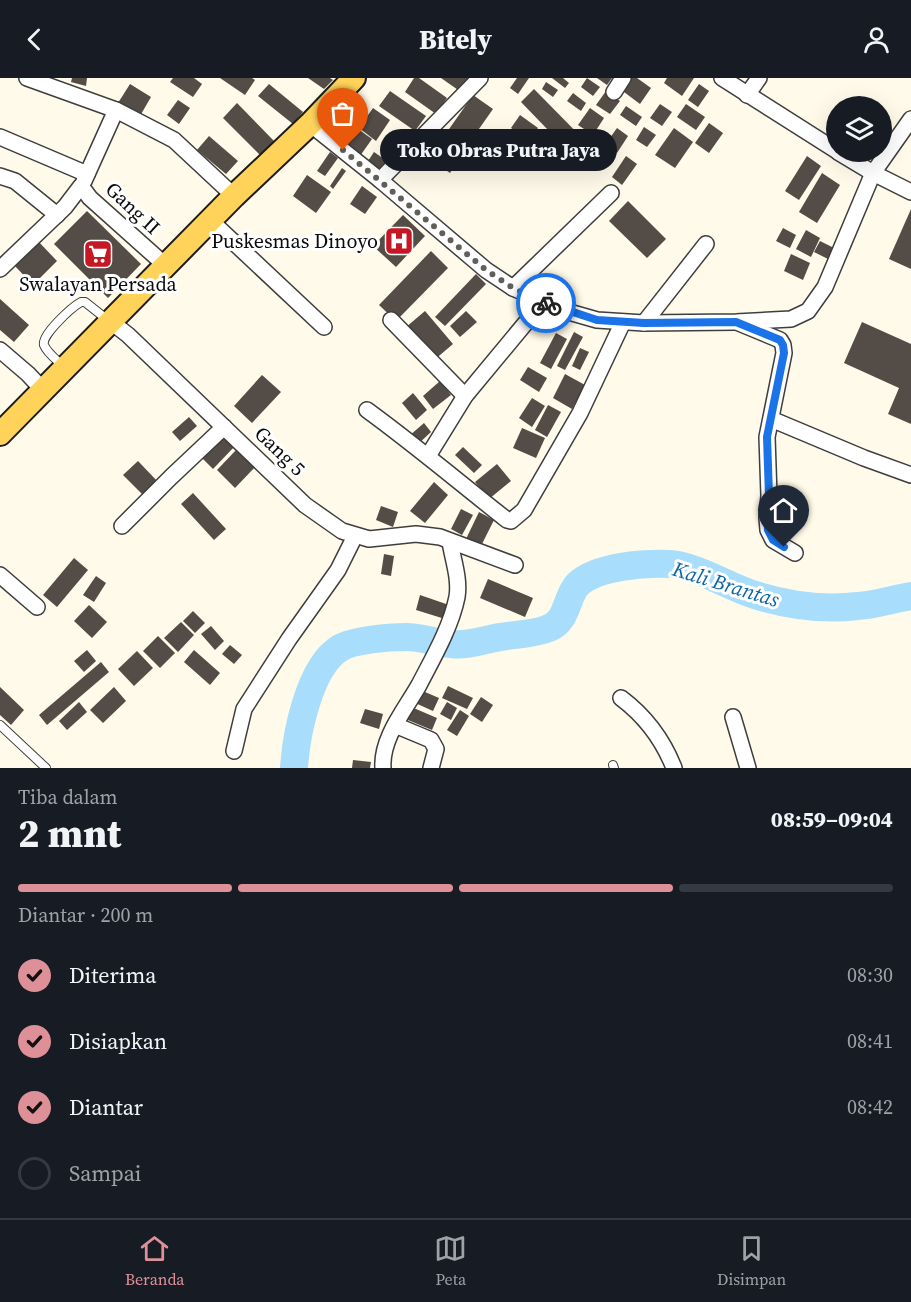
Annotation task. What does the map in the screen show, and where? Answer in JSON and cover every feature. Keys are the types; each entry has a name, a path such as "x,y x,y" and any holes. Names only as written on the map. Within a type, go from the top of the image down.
{"main road":[{"path":"0,434 165,265 354,78"}],"street":[{"path":"27,78 116,111 174,140 234,196"},
{"path":"380,180 480,78"},
{"path":"614,92 623,78"},
{"path":"722,78 826,144"},
{"path":"747,95 759,78"},
{"path":"0,137 84,180 116,111"},
{"path":"310,124 486,270 513,288 543,302 597,320 644,323 791,319 808,311 825,287 873,173 911,119"},
{"path":"856,162 911,192"},
{"path":"0,176 15,182 57,215"},
{"name":"Gang II","path":"0,269 57,215 84,180"},
{"name":"Gang II","path":"84,180 90,198 165,265"},
{"path":"513,288 611,194"},
{"path":"210,220 324,327"},
{"path":"644,323 706,244"},
{"path":"428,456 465,396 543,302"},
{"path":"391,320 465,396"},
{"name":"Gang 5","path":"110,321 128,335 305,505 342,531 369,539 416,534 440,537 515,565"},
{"path":"367,410 428,456 448,475 511,521 524,510 580,413 623,322"},
{"path":"736,322 780,340 783,345 784,353 767,437 768,530 773,540 795,553"},
{"path":"0,350 28,374 42,390"},
{"path":"771,419 911,475"},
{"path":"122,526 224,427"},
{"path":"234,751 244,709 289,639 338,570 355,536"},
{"path":"383,768 385,748 442,637 457,596 458,584 450,542"},
{"path":"0,575 37,607"},
{"path":"621,698 648,723 674,768"},
{"path":"732,717 748,768"},
{"path":"395,725 431,740 436,750 431,768"}],"lane":[{"path":"65,368 45,348 45,336 81,302 85,302 110,321"},
{"path":"0,725 46,768"}],"building":[{"path":"72,78 87,78 86,86 71,82"},
{"path":"173,78 194,78 202,84 193,97 170,82"},
{"path":"220,78 252,78 255,80 245,95"},
{"path":"308,78 330,78 333,80 324,89"},
{"path":"414,78 419,78 447,98 436,114 405,92"},
{"path":"441,78 471,78 461,92"},
{"path":"517,78 529,78 518,94 510,88"},
{"path":"552,78 563,78 569,83 565,88"},
{"path":"587,78 600,87 593,96 581,87"},
{"path":"597,78 612,78 607,85"},
{"path":"628,78 637,78 651,88 640,104 620,89"},
{"path":"667,78 694,78 682,96 664,83"},
{"path":"546,82 558,90 553,97 542,89"},
{"path":"130,84 151,97 140,116 118,103"},
{"path":"269,84 303,112 293,124 258,96"},
{"path":"699,84 709,91 698,107 688,100"},
{"path":"534,89 592,148 578,161 521,102"},
{"path":"390,91 426,116 415,131 379,106"},
{"path":"606,91 620,101 610,114 596,105"},
{"path":"573,93 586,103 581,111 567,101"},
{"path":"473,95 493,109 467,146 447,132"},
{"path":"178,100 190,108 179,124 167,115"},
{"path":"237,103 275,142 261,156 223,118"},
{"path":"660,104 672,112 662,126 650,118"},
{"path":"686,104 705,117 696,130 677,117"},
{"path":"626,106 642,117 636,126 620,115"},
{"path":"373,108 390,120 376,141 359,128"},
{"path":"590,108 604,118 593,135 578,125"},
{"path":"520,115 538,128 529,141 511,128"},
{"path":"709,123 723,133 709,153 695,143"},
{"path":"354,126 372,139 360,156 342,143"},
{"path":"644,127 656,135 647,147 636,140"},
{"path":"617,128 628,136 617,153 605,145"},
{"path":"674,128 693,142 675,168 655,155"},
{"path":"397,132 408,140 395,159 383,151"},
{"path":"209,136 238,161 226,174 197,150"},
{"path":"440,137 463,153 450,173 427,157"},
{"path":"330,152 338,158 325,176 317,171"},
{"path":"374,152 387,161 378,173 366,164"},
{"path":"626,156 637,164 622,185 612,177"},
{"path":"807,156 821,166 799,200 785,191"},
{"path":"342,168 346,171 333,189 330,186"},
{"path":"822,173 840,185 817,223 799,212"},
{"path":"307,175 331,192 316,213 293,196"},
{"path":"362,186 377,197 365,214 350,204"},
{"path":"628,201 666,239 647,258 609,221"},
{"path":"911,209 911,269 889,259"},
{"name":"Swalayan Persada","path":"87,211 141,264 108,298 54,244"},
{"name":"Puskesmas Dinoyo","path":"403,215 425,236 396,267 373,246"},
{"path":"783,228 796,235 790,248 776,241"},
{"path":"806,230 820,238 811,257 796,249"},
{"path":"37,240 57,261 33,285 13,264"},
{"path":"820,241 836,249 830,260 814,252"},
{"path":"431,251 448,268 396,321 379,305"},
{"path":"791,254 810,263 803,280 784,271"},
{"path":"476,274 486,284 445,326 435,317"},
{"path":"0,299 29,325 14,342 0,330"},
{"path":"425,311 453,344 433,361 405,328"},
{"path":"466,311 477,322 460,337 450,326"},
{"path":"862,322 911,344 911,424 888,414 899,388 844,363"},
{"path":"574,332 583,337 565,370 557,366"},
{"path":"556,333 567,339 551,369 540,363"},
{"path":"580,348 589,352 580,370 572,366"},
{"path":"528,367 547,378 539,392 520,380"},
{"path":"565,374 585,385 572,409 553,398"},
{"path":"262,375 281,392 252,423 234,406"},
{"path":"440,381 451,395 433,409 423,396"},
{"path":"413,393 427,410 416,420 402,403"},
{"path":"532,398 545,406 532,427 519,418"},
{"path":"548,405 561,412 547,437 535,430"},
{"path":"189,417 197,426 180,441 172,432"},
{"path":"424,423 431,432 417,445 409,436"},
{"path":"522,428 545,438 536,458 513,448"},
{"path":"225,435 235,446 213,469 202,458"},
{"path":"463,447 482,465 474,473 455,455"},
{"path":"238,448 256,466 235,488 217,470"},
{"path":"138,461 159,483 145,497 123,475"},
{"path":"497,464 511,481 489,499 475,482"},
{"path":"434,482 448,495 425,523 410,511"},
{"path":"193,493 226,529 214,540 181,504"},
{"path":"381,506 398,512 393,527 376,520"},
{"path":"461,509 473,515 462,535 451,529"},
{"path":"479,512 494,520 480,548 465,541"},
{"path":"384,554 394,556 391,576 381,574"},
{"path":"74,558 88,570 57,607 43,595"},
{"path":"96,576 106,583 94,602 83,595"},
{"path":"488,579 533,598 525,617 480,598"},
{"path":"420,595 449,605 445,619 416,610"},
{"path":"89,605 107,622 92,638 74,621"},
{"path":"193,611 205,623 195,633 183,621"},
{"path":"181,622 194,635 178,652 164,638"},
{"path":"211,626 224,641 215,650 201,634"},
{"path":"158,636 175,653 160,668 143,651"},
{"path":"230,645 242,655 234,664 222,654"},
{"path":"87,650 96,661 84,672 74,661"},
{"path":"194,650 220,673 210,685 184,662"},
{"path":"137,651 153,668 134,686 118,669"},
{"path":"101,662 109,672 47,725 39,715"},
{"path":"448,686 473,698 467,709 442,698"},
{"path":"0,687 24,710 11,725 0,715"},
{"path":"114,687 126,701 103,723 90,710"},
{"path":"418,689 439,698 433,711 413,702"},
{"path":"481,697 493,705 482,722 470,714"},
{"path":"79,702 87,712 67,730 59,721"},
{"path":"447,702 457,708 451,720 440,714"},
{"path":"409,706 437,718 432,730 403,718"},
{"path":"365,709 383,714 379,729 360,723"},
{"path":"460,710 469,716 457,736 447,730"},
{"path":"353,760 371,762 370,768 352,768"}],"waterway":[{"name":"Kali Brantas","path":"294,768 301,721 312,686 329,657 340,648 362,641 399,637 462,644 543,630 560,620 578,584 609,569 647,564 670,564 702,573 755,595 780,602 819,607 864,605 911,596"}],"way so far":[{"path":"343,150 486,270 513,288 546,303"}],"place":[{"name":"Toko Obras Putra Jaya","path":"343,150"},
{"name":"Puskesmas Dinoyo","path":"399,241"},
{"name":"Swalayan Persada","path":"98,254"}],"route":[{"path":"546,303 597,320 644,323 736,322 780,340 784,353 767,437 769,496 767,518 768,530 773,540 784,547"}]}
